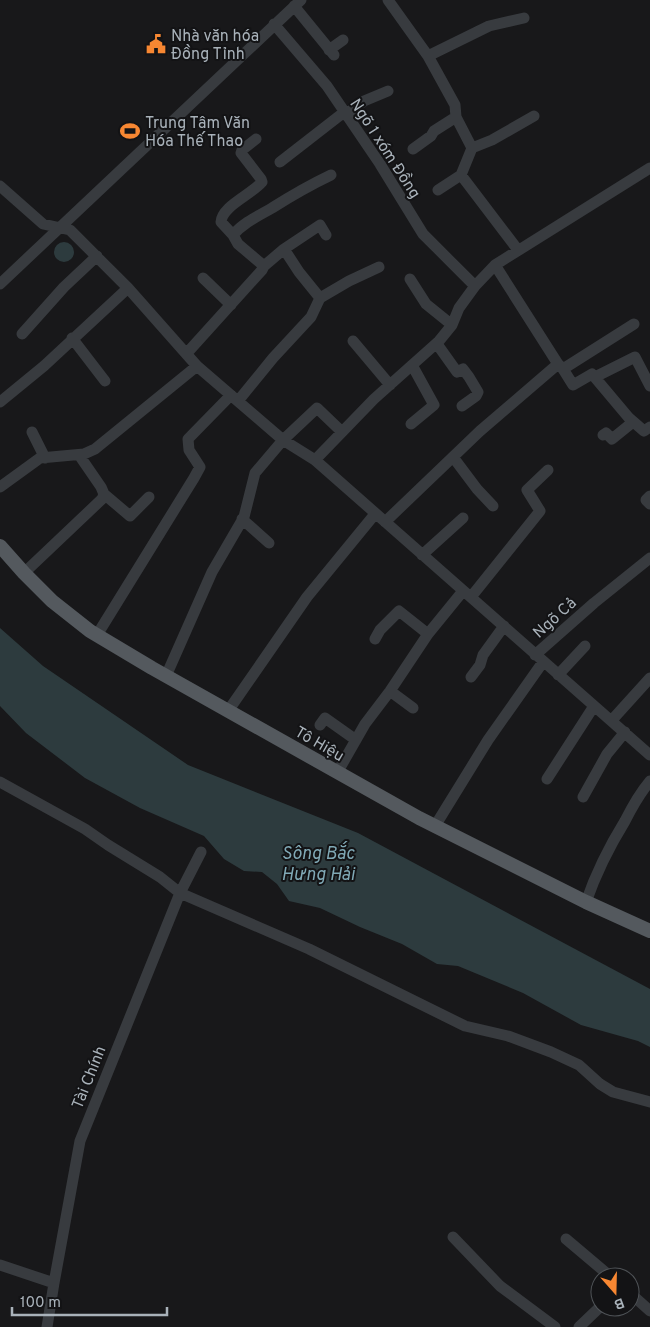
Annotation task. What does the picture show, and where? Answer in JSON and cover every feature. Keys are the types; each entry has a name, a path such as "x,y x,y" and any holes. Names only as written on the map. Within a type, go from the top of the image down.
{"main road":[{"name":"Tô Hiệu","path":"0,546 52,601 96,634 166,676 435,826 586,902 650,931"}],"street":[{"path":"388,0 428,56 455,105 456,117 472,148"},
{"path":"0,284 298,3 332,52 343,40"},
{"path":"428,56 489,26 524,18"},
{"name":"Ngõ 1 xóm Đồng","path":"274,24 326,86 380,164 423,234 475,286"},
{"path":"280,162 344,114 364,101 388,91"},
{"path":"438,190 461,175 472,148 492,140 534,116"},
{"path":"413,149 431,136 434,131 456,117"},
{"path":"256,139 242,150 241,153 262,182 228,208 221,217 221,222 233,235 238,244 264,266"},
{"path":"315,460 341,431 437,344 452,325 459,308 475,286 495,265 650,168"},
{"path":"233,235 236,230 257,216 307,186 331,175"},
{"path":"461,175 518,250"},
{"path":"0,186 43,224 70,230 128,288 198,366 284,440 315,460 558,675 647,751"},
{"path":"187,353 264,266 284,248 320,225 326,235"},
{"path":"284,248 299,272 320,298"},
{"path":"22,334 64,287 97,256"},
{"path":"495,265 574,385 592,374 633,422 644,431 650,427"},
{"path":"96,634 200,467 190,450 188,439 235,398 273,358 311,317 320,298 378,267"},
{"path":"203,278 230,305"},
{"path":"410,279 426,304 452,325"},
{"path":"0,402 44,366 128,288"},
{"path":"384,522 480,431 561,366 634,324"},
{"path":"72,338 105,381"},
{"path":"353,341 390,385"},
{"path":"437,344 457,372 463,369 470,377 478,392 476,396 462,406"},
{"path":"595,378 635,357 650,386"},
{"path":"411,424 434,405 412,365"},
{"path":"0,487 40,458 79,455 95,449 198,366"},
{"path":"166,676 212,572 242,519 255,473 284,440 317,408 341,431"},
{"path":"603,435 606,433 612,439 633,422"},
{"path":"32,432 45,458"},
{"path":"79,455 104,494 130,516 149,497"},
{"path":"453,458 493,506"},
{"path":"337,773 356,740 428,634 467,594 540,511 527,490 548,470"},
{"path":"24,573 102,499 104,494"},
{"path":"650,496 646,500 650,504"},
{"path":"228,711 307,597 375,514"},
{"path":"422,554 463,518"},
{"path":"242,519 269,543"},
{"name":"Ngõ Cả","path":"435,826 539,658 594,603 650,558"},
{"path":"375,639 380,630 399,611 428,634"},
{"path":"471,677 480,665 483,655 504,626"},
{"path":"558,675 585,646"},
{"path":"612,720 650,678"},
{"path":"390,691 413,708"},
{"path":"547,779 594,706"},
{"path":"320,725 325,718 356,740"},
{"path":"583,797 607,754 625,732"},
{"path":"586,902 608,848 650,781"},
{"path":"0,782 85,828 108,845 160,877 180,893 309,949 465,1026 508,1036 551,1052 579,1065 600,1084 613,1092 650,1102"},
{"name":"Tài Chính","path":"47,1327 80,1140 180,893 202,852"},
{"path":"453,1237 500,1286 555,1327"},
{"path":"566,1239 599,1267"},
{"path":"0,1265 54,1283"},
{"path":"640,1302 650,1311"},
{"path":"579,1327 590,1317"}],"water":[{"path":"64,242 71,245 74,252 71,259 64,262 57,259 54,252 57,245"},
{"name":"Sông Bắc Hưng Hải","path":"0,628 43,666 188,765 358,833 650,989 650,1047 638,1041 581,1025 523,993 458,966 437,964 402,944 320,908 289,901 277,884 262,872 244,871 224,859 204,836 140,808 85,778 26,733 0,706"}],"place":[{"name":"Nhà văn hóa Đồng Tỉnh","path":"156,44"},
{"name":"Trung Tâm Văn Hóa Thế Thao","path":"130,131"}]}
